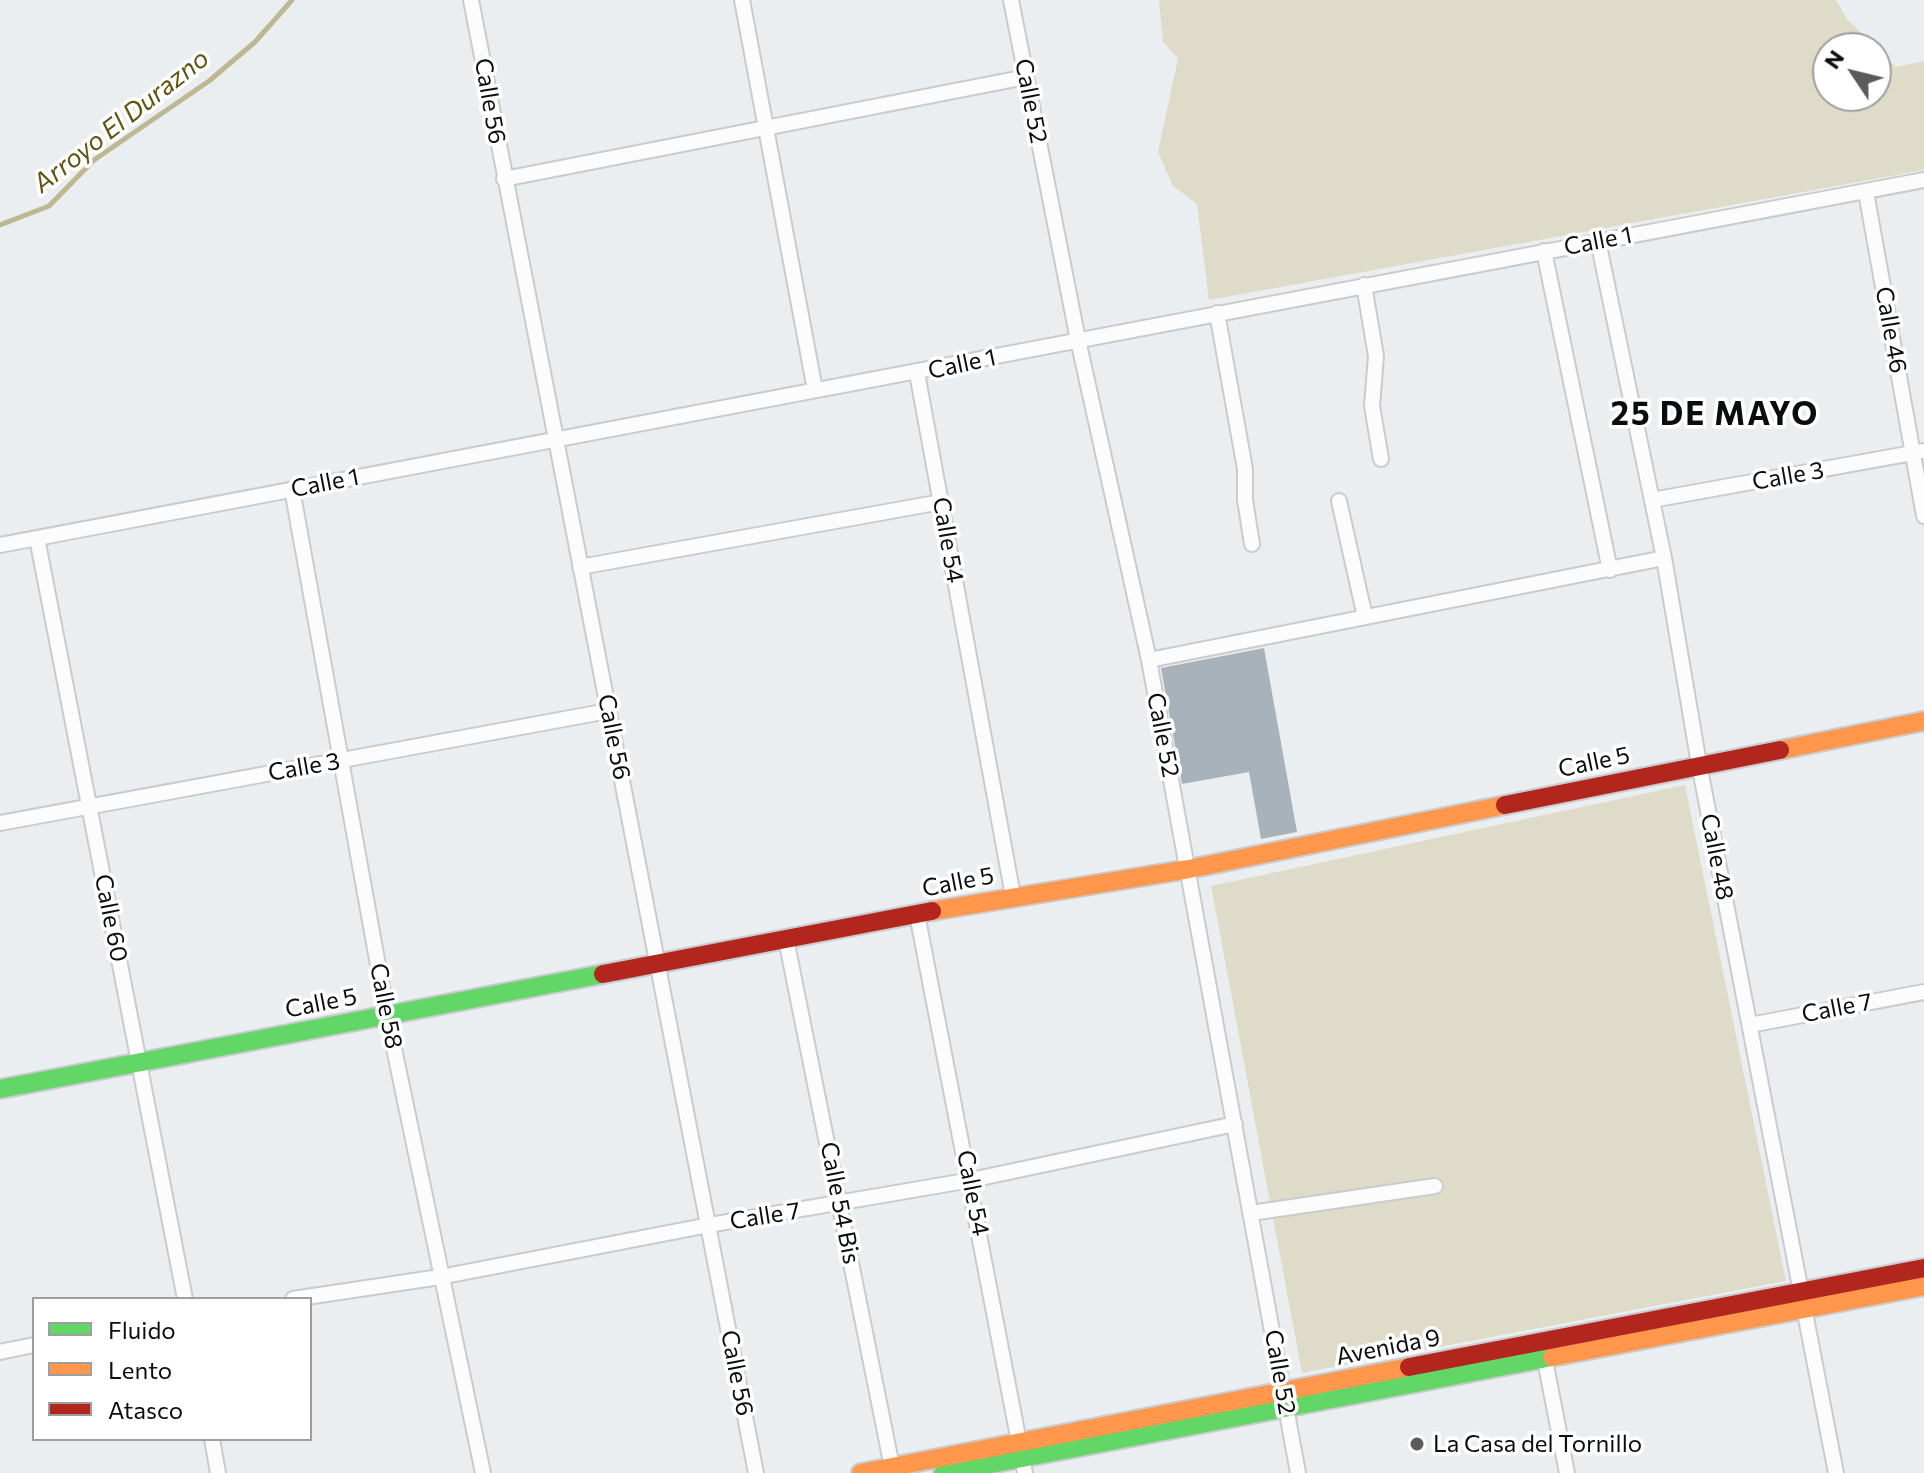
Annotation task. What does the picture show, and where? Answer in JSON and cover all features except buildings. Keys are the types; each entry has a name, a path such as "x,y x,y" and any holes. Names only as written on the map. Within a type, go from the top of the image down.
{"street":[{"name":"Calle 56","path":"471,0 756,1473"},
{"path":"742,0 815,390"},
{"name":"Calle 52","path":"1011,0 1078,340 1149,660 1298,1473"},
{"path":"504,179 1026,77"},
{"name":"Calle 1","path":"0,545 1924,180"},
{"name":"Calle 46","path":"1866,192 1918,452 1924,516"},
{"name":"Calle 48","path":"1598,241 1664,558 1699,764 1836,1473"},
{"path":"1544,251 1610,570"},
{"path":"1364,285 1376,356 1372,406 1381,459"},
{"path":"1217,313 1245,469 1245,500 1252,544"},
{"name":"Calle 54","path":"917,373 1013,896"},
{"name":"Calle 3","path":"1652,500 1918,452"},
{"name":"Calle 58","path":"292,489 387,1015 483,1473"},
{"path":"1339,501 1365,617"},
{"path":"580,567 941,502"},
{"name":"Calle 60","path":"37,538 185,1297"},
{"path":"1149,660 1664,558"},
{"name":"Calle 3","path":"0,823 608,711"},
{"name":"Calle 5","path":"0,1089 1013,896 1189,869 1924,721"},
{"name":"Calle 54","path":"917,914 971,1180 1022,1458"},
{"name":"Calle 54 Bis","path":"786,939 892,1467"},
{"name":"Calle 7","path":"1750,1025 1924,992"},
{"name":"Calle 7","path":"306,1297 440,1277 709,1225 971,1180 1235,1124"},
{"path":"1251,1213 1435,1186"},
{"name":"Avenida 9","path":"1804,1301 1924,1268"},
{"name":"Avenida 9","path":"943,1473 1285,1400 1543,1350 1804,1301 1924,1286"},
{"path":"0,1352 32,1345"},
{"path":"1543,1350 1567,1473"},
{"path":"212,1441 218,1473"},
{"name":"Avenida 9","path":"861,1473 892,1467 1022,1458"}],"shaded area":[{"path":"1159,0 1836,0 1847,19 1860,32 1812,32 1812,112 1892,112 1892,63 1896,67 1924,61 1924,170 1209,300 1197,204 1173,186 1158,152 1178,58 1163,42"},
{"path":"1685,785 1786,1281 1302,1373 1211,886"}],"waterway":[{"name":"Arroyo El Durazno","path":"0,225 49,206 94,160 209,81 255,42 292,0"}],"traffic: fast":[{"path":"0,1089 603,974"},
{"path":"943,1473 1552,1357"}],"traffic: slow":[{"path":"1780,750 1924,721"},
{"path":"932,911 1189,869 1505,805"},
{"path":"1552,1357 1924,1286"},
{"path":"861,1473 1409,1367"}],"traffic: jam":[{"path":"1505,805 1780,750"},
{"path":"603,974 932,911"},
{"path":"1409,1367 1924,1268"}],"place":[{"name":"La Casa del Tornillo","path":"1417,1444"}],"district":[{"name":"25 DE MAYO","path":"1715,414"}]}
